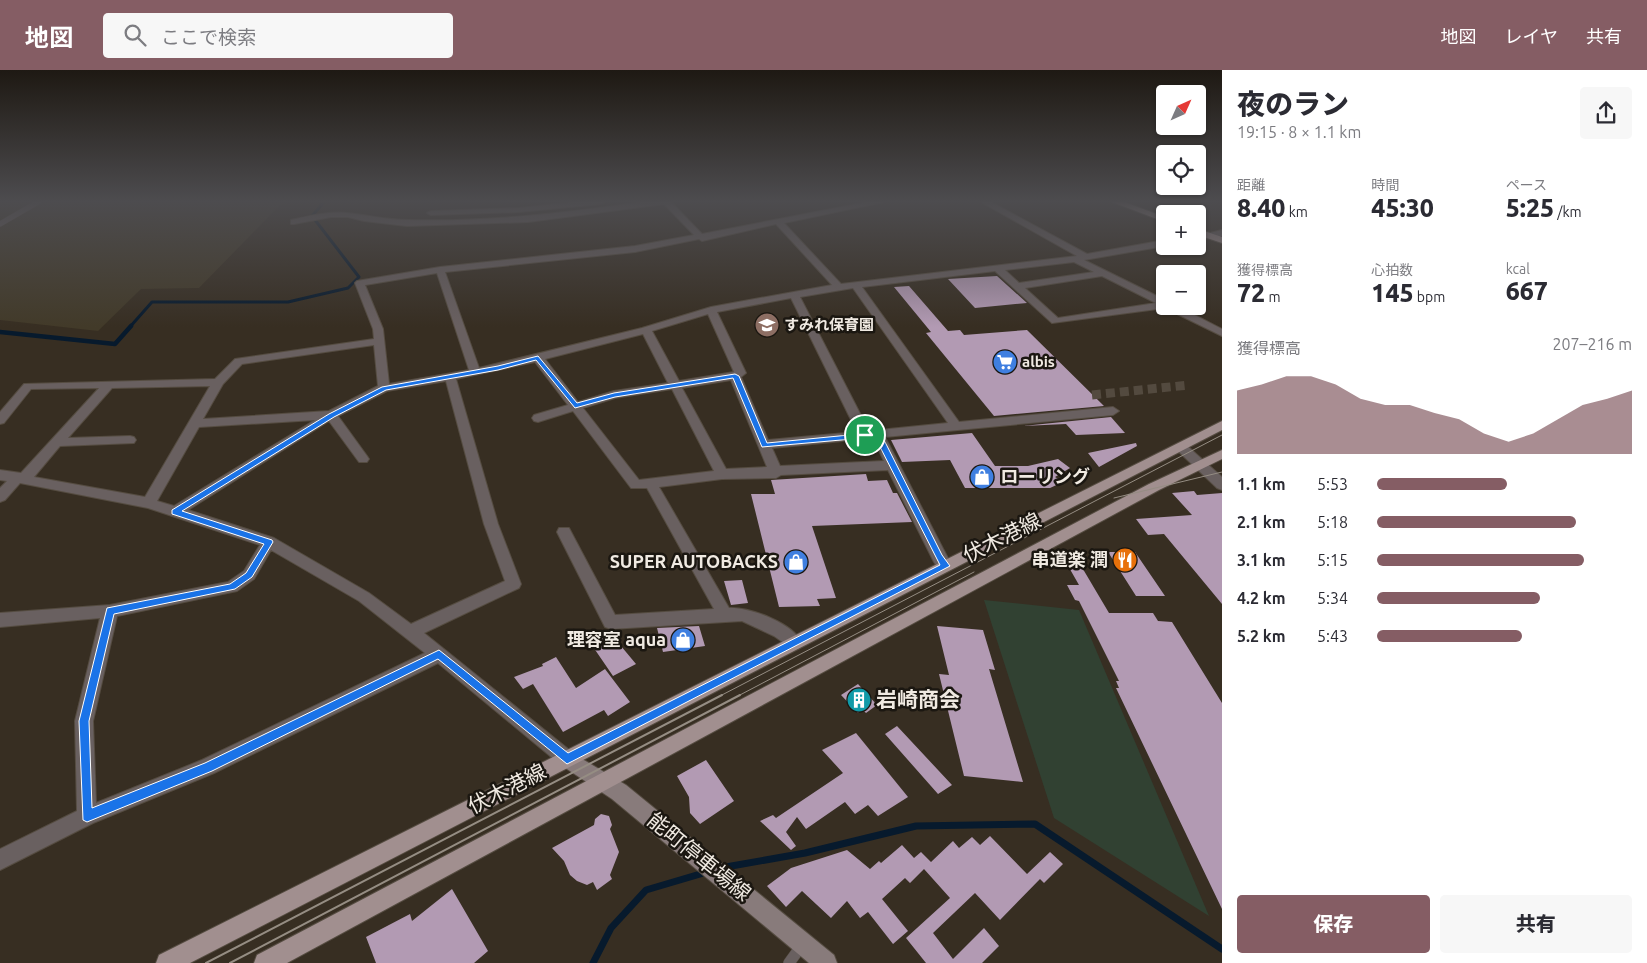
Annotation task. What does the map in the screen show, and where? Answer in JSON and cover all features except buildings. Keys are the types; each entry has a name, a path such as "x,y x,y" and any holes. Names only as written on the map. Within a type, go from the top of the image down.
{"main road":[{"name":"伏木港線","path":"167,963 1222,425"},
{"name":"伏木港線","path":"265,963 1199,463 1222,454"},
{"name":"能町停車場線","path":"567,759 619,792 826,963"}],"street":[{"path":"384,388 378,329 360,283 440,270 626,250 666,244"},
{"path":"798,244 839,288"},
{"path":"1061,244 1086,257"},
{"path":"175,512 331,415 384,388 475,372 538,358 646,330 711,310 839,288 1075,259 1156,245"},
{"path":"1075,259 1156,300"},
{"path":"997,268 1056,321 1156,306"},
{"path":"440,270 475,372"},
{"path":"1017,286 1105,273"},
{"path":"856,286 956,426"},
{"path":"794,295 871,435 892,466 938,558 945,566"},
{"path":"538,418 614,395 735,376 740,373 711,310"},
{"path":"1187,315 1222,333"},
{"path":"646,330 722,474"},
{"path":"149,503 218,382 239,361 379,341"},
{"path":"538,358 636,485 722,474 776,473 892,466"},
{"path":"410,632 514,584 491,524 450,376"},
{"path":"735,376 776,473"},
{"path":"0,420 28,386 107,386 218,382"},
{"path":"0,498 57,442 107,386"},
{"path":"765,445 1113,411"},
{"path":"195,423 331,415"},
{"path":"331,415 363,459"},
{"path":"57,442 130,440"},
{"path":"1181,446 1222,485"},
{"path":"0,475 149,503 269,542 364,597 439,654 567,759"},
{"path":"651,484 725,615"},
{"path":"564,532 612,622 743,614 780,632 794,643"},
{"path":"0,620 110,611 232,587 249,575 269,542"},
{"path":"87,816 84,721 110,611"},
{"path":"0,860 87,816 208,767 439,654"}],"lane":[{"path":"789,963 803,943"}],"shaded area":[{"path":"0,244 242,244 199,288 141,289 98,331 0,320"}],"green space":[{"path":"984,600 1079,610 1209,916 1054,818"}],"waterway":[{"path":"129,328 152,302 288,302 348,288 359,277 333,244"},
{"path":"0,332 115,344 131,326"},
{"path":"720,868 805,853 916,826 1035,824 1222,949"},
{"path":"593,963 611,928 646,890 707,872"}],"tunnel":[{"path":"1092,395 1189,385"}],"tram line":[{"path":"720,696 1222,435"},
{"path":"1114,498 1222,472"},
{"path":"738,696 974,572"},
{"path":"206,963 722,695"},
{"path":"230,963 740,695"}],"place":[{"name":"すみれ保育園","path":"767,325"},
{"name":"albis","path":"1005,362"},
{"name":"ローリング","path":"982,477"},
{"name":"串道楽 潤","path":"1125,560"},
{"name":"SUPER AUTOBACKS","path":"796,562"},
{"name":"理容室 aqua","path":"683,640"},
{"name":"岩崎商会","path":"859,700"}],"route":[{"path":"538,358 575,406 614,395 735,376 765,445 865,435 877,434 938,558 945,566 567,759 552,749 439,654 208,767 87,816 84,721 110,611 232,587 249,575 269,542 175,512 331,415 384,388 498,368 538,358"}]}
